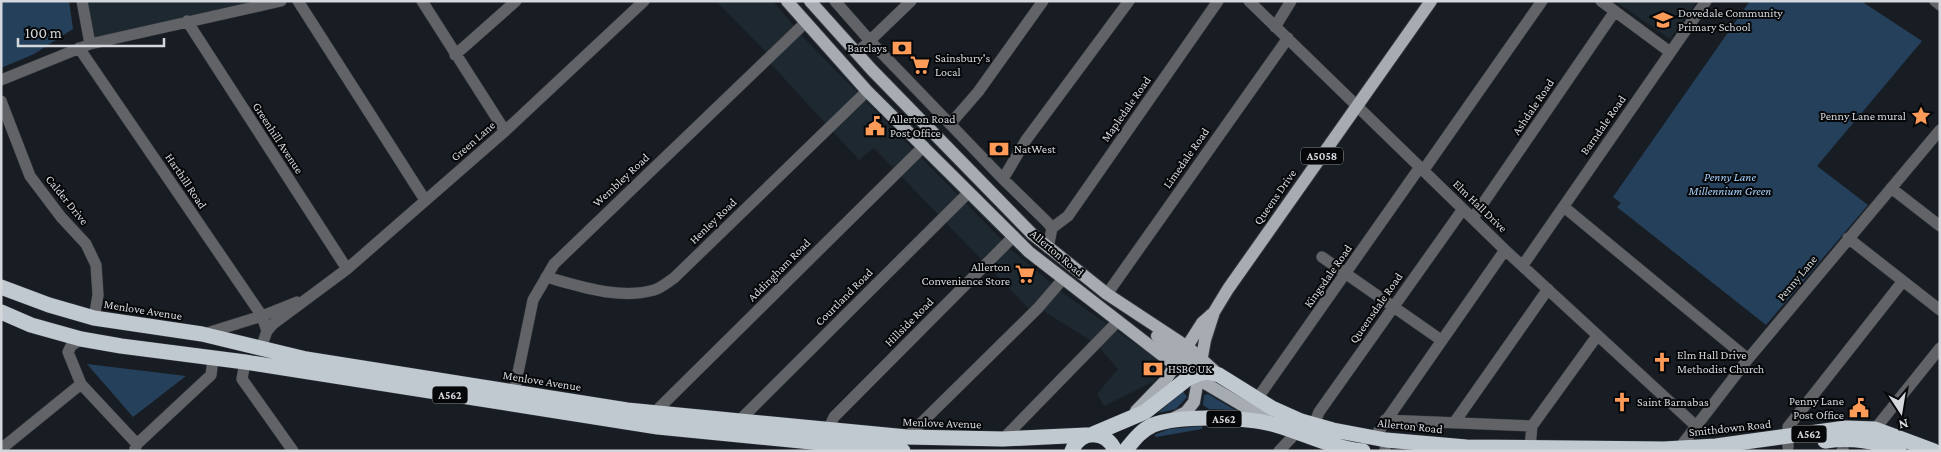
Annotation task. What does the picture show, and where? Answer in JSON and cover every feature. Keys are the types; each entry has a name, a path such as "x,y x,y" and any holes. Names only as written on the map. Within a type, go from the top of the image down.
{"highway":[{"name":"Menlove Avenue","path":"1,287 94,318 198,334 306,359 654,413 828,430 905,444"},
{"name":"Menlove Avenue","path":"1,312 31,325 81,339 245,362 658,427 820,447 1090,435"},
{"path":"190,355 198,334"},
{"path":"245,362 261,348"},
{"name":"Allerton Road","path":"1198,373 1219,374 1257,399 1287,415 1314,425 1382,443 1466,447 1645,450"},
{"name":"Queens Drive","path":"1090,435 1158,404 1198,373"},
{"name":"A562","path":"1125,451 1136,437 1151,426 1170,420 1226,419 1277,426"},
{"name":"Allerton Road","path":"1277,426 1340,448 1363,451"},
{"path":"1090,435 1106,438 1115,451"},
{"name":"A562","path":"1072,451 1076,442 1090,435"},
{"name":"Smithdown Road","path":"1874,435 1899,451"},
{"name":"Smithdown Road","path":"1645,450 1874,435 1934,451"},
{"name":"Smithdown Road","path":"1763,451 1787,442"}],"main road":[{"name":"Allerton Road","path":"787,1 867,91 1014,236 1063,279 1118,321 1183,356 1198,373"},
{"name":"Allerton Road","path":"810,1 872,70 1048,248 1120,304 1169,335 1183,356 1198,373 1244,408 1277,426"},
{"name":"Queens Drive","path":"1127,419 1157,392 1183,356 1202,324 1214,312 1228,289 1431,1"},
{"path":"1120,304 1139,323 1183,356"},
{"name":"Queens Drive","path":"1170,420 1191,408 1214,312"},
{"path":"1169,335 1184,335 1202,324"}],"street":[{"path":"82,1 90,44"},
{"path":"1,80 90,44 281,1"},
{"path":"298,1 425,200"},
{"path":"422,1 505,131"},
{"path":"455,55 516,1"},
{"name":"Green Lane","path":"267,331 347,269 505,131 644,1"},
{"name":"Allerton Road","path":"835,1 871,42 1052,228 1048,248"},
{"path":"951,123 978,92 1044,1"},
{"path":"1003,179 1026,140 1129,1"},
{"name":"Mapledale Road","path":"1052,228 1068,216 1218,1"},
{"name":"Elm Hall Drive","path":"1249,1 1505,250 1696,426"},
{"path":"1275,27 1292,1"},
{"name":"Kingsdale Road","path":"1257,399 1542,1"},
{"path":"1601,1 1670,52"},
{"name":"Barndale Road","path":"1523,265 1706,1"},
{"path":"1935,1 1940,5"},
{"path":"858,53 911,2"},
{"name":"Ashdale Road","path":"1473,218 1615,11"},
{"name":"Greenhill Avenue","path":"187,21 347,269"},
{"name":"Wembley Road","path":"514,392 533,300 546,277 576,242 806,22"},
{"name":"Limedale Road","path":"1107,294 1288,38"},
{"name":"Harthill Road","path":"79,48 262,316 267,331"},
{"name":"Henley Road","path":"546,277 604,291 634,294 656,290 674,278 867,91"},
{"name":"Calder Drive","path":"1,101 30,176 61,217 86,244 96,265 98,295 94,318"},
{"name":"Penny Lane","path":"1678,449 1748,359 1848,238 1939,133"},
{"name":"Addingham Road","path":"654,413 924,146"},
{"path":"1891,188 1940,226"},
{"name":"Courtland Road","path":"739,421 969,192"},
{"path":"1564,207 1748,359"},
{"name":"Queensdale Road","path":"1314,425 1319,412 1463,209"},
{"name":"Hillside Road","path":"828,430 834,417 1014,236"},
{"path":"1848,238 1940,310"},
{"path":"1382,443 1385,420 1505,250"},
{"path":"1322,257 1441,340"},
{"path":"905,444 1038,308 1063,279"},
{"path":"1787,442 1788,426 1903,281"},
{"path":"1454,423 1548,289"},
{"name":"Green Lane","path":"198,334 262,316 315,295"},
{"path":"1003,440 1118,321"},
{"path":"261,348 267,331"},
{"path":"1530,447 1532,426 1597,336"},
{"path":"81,339 71,346 68,352 81,384 135,447 210,375 213,359"},
{"path":"1874,435 1940,348"},
{"path":"245,362 242,378 293,451"},
{"path":"1,449 81,384"},
{"path":"1385,420 1532,426"},
{"path":"1280,451 1296,433"}],"shaded area":[{"path":"88,1 262,1 93,40"},
{"path":"716,1 773,1 804,38 1013,251 1063,293 1161,362 1162,371 1153,382 1104,406 1097,394 1118,369 1096,344 1037,307 1031,311 874,148 859,160 771,64 766,52"},
{"name":"Dovedale Community Primary School","path":"1615,1 1697,1 1670,39"}],"green space":[{"path":"1,1 69,1 73,29 34,54 1,68"},
{"name":"Penny Lane Millennium Green","path":"1750,1 1861,1 1922,41 1817,166 1868,205 1766,325 1617,207 1621,203 1613,197"},
{"path":"87,364 186,376 133,417"},
{"path":"1183,391 1187,397 1176,409 1158,413"},
{"path":"1208,394 1235,410 1209,409 1203,405 1204,395"},
{"path":"1202,426 1202,429 1156,437 1154,435 1169,429"}],"place":[{"name":"Dovedale Community Primary School","path":"1663,20"},
{"name":"Barclays","path":"902,48"},
{"name":"Sainsbury's Local","path":"920,65"},
{"name":"Penny Lane mural","path":"1921,116"},
{"name":"Allerton Road Post Office","path":"875,126"},
{"name":"NatWest","path":"999,149"},
{"name":"Allerton Convenience Store","path":"1025,274"},
{"name":"Elm Hall Drive Methodist Church","path":"1662,362"},
{"name":"HSBC UK","path":"1153,369"},
{"name":"Saint Barnabas","path":"1622,402"},
{"name":"Penny Lane Post Office","path":"1859,408"}]}
